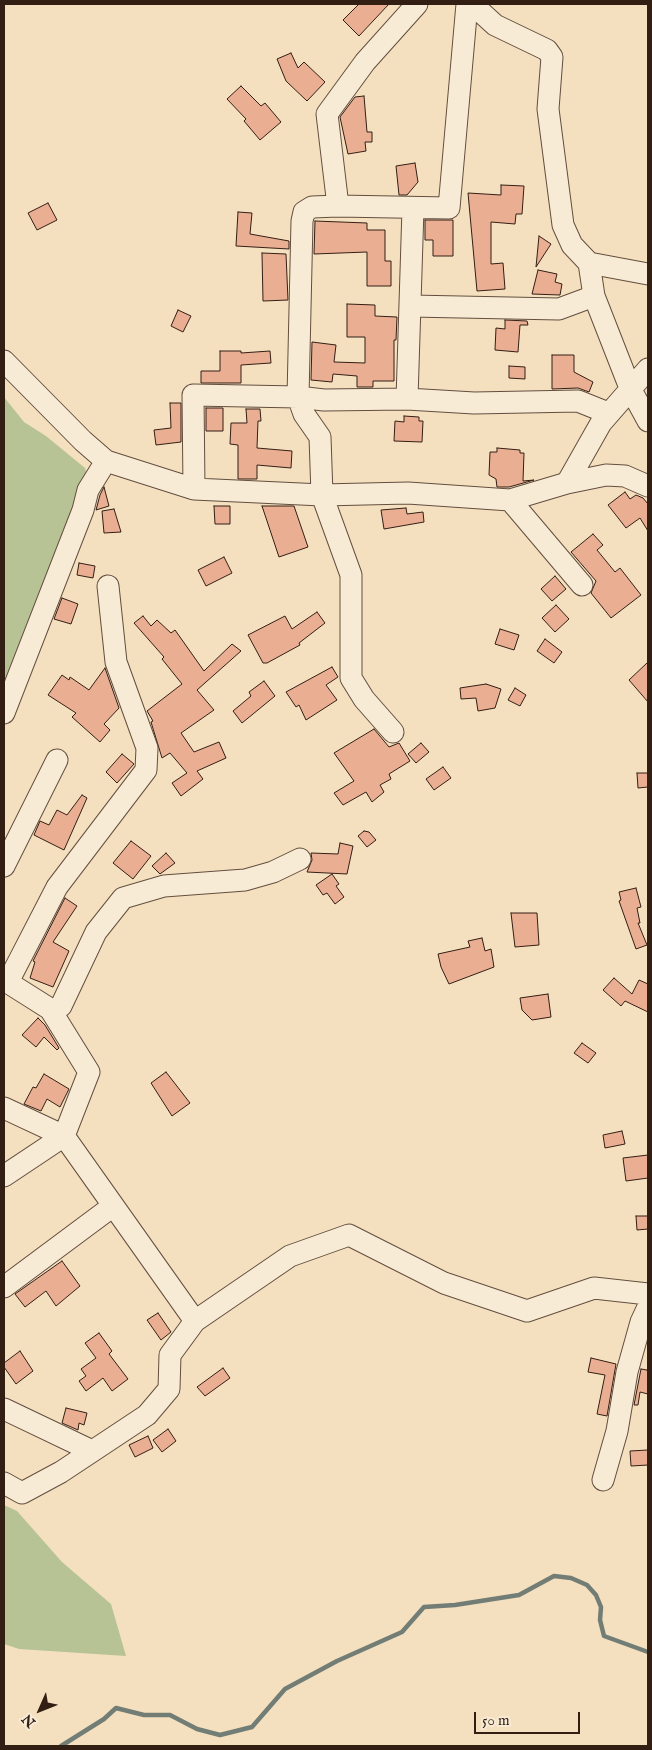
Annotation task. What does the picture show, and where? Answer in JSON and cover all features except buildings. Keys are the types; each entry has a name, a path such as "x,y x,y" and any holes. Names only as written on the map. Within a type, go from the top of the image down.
{"street":[{"path":"338,206 327,114 365,62 417,4"},
{"path":"393,732 364,699 351,678 350,575 322,495 320,437 304,414 298,397 302,221 304,212 312,207 449,208 467,4"},
{"path":"472,4 495,25 547,50 552,57 548,109 563,225 572,245 589,263 594,296 630,388 648,421"},
{"path":"407,399 412,306 413,208"},
{"path":"589,263 648,274"},
{"path":"412,306 559,309 594,296"},
{"path":"4,361 83,442 106,461 194,489 322,495 408,493 510,500 606,475 625,476 648,486"},
{"path":"568,484 608,413 648,369"},
{"path":"194,489 193,395 298,397 324,400 407,399 474,403 578,402 608,413"},
{"path":"4,713 83,510 88,490 106,461"},
{"path":"510,500 582,585"},
{"path":"108,586 116,662 147,748 146,770 56,887 6,981 55,1011 61,1006 96,932 123,898 164,886 244,880 273,872 300,860"},
{"path":"4,866 57,760"},
{"path":"4,1176 64,1136 88,1072 50,1009"},
{"path":"4,1108 64,1136 195,1321"},
{"path":"4,1287 113,1206"},
{"path":"4,1483 22,1493 61,1472 147,1415 169,1389 170,1355 195,1321 290,1256 350,1235 444,1283 527,1311 594,1288 648,1294"},
{"path":"603,1480 616,1431 627,1372 641,1322 648,1307"},
{"path":"4,1408 92,1451"}],"green space":[{"path":"4,397 24,422 46,436 85,468 90,484 4,690"},
{"path":"4,1505 17,1511 62,1562 111,1604 126,1656 19,1649 4,1644"}],"waterway":[{"path":"61,1746 104,1719 116,1708 144,1715 170,1715 197,1729 220,1735 252,1727 285,1689 337,1661 402,1632 424,1607 455,1605 519,1595 554,1576 571,1578 587,1585 596,1595 601,1607 600,1620 604,1636 648,1652"}]}
